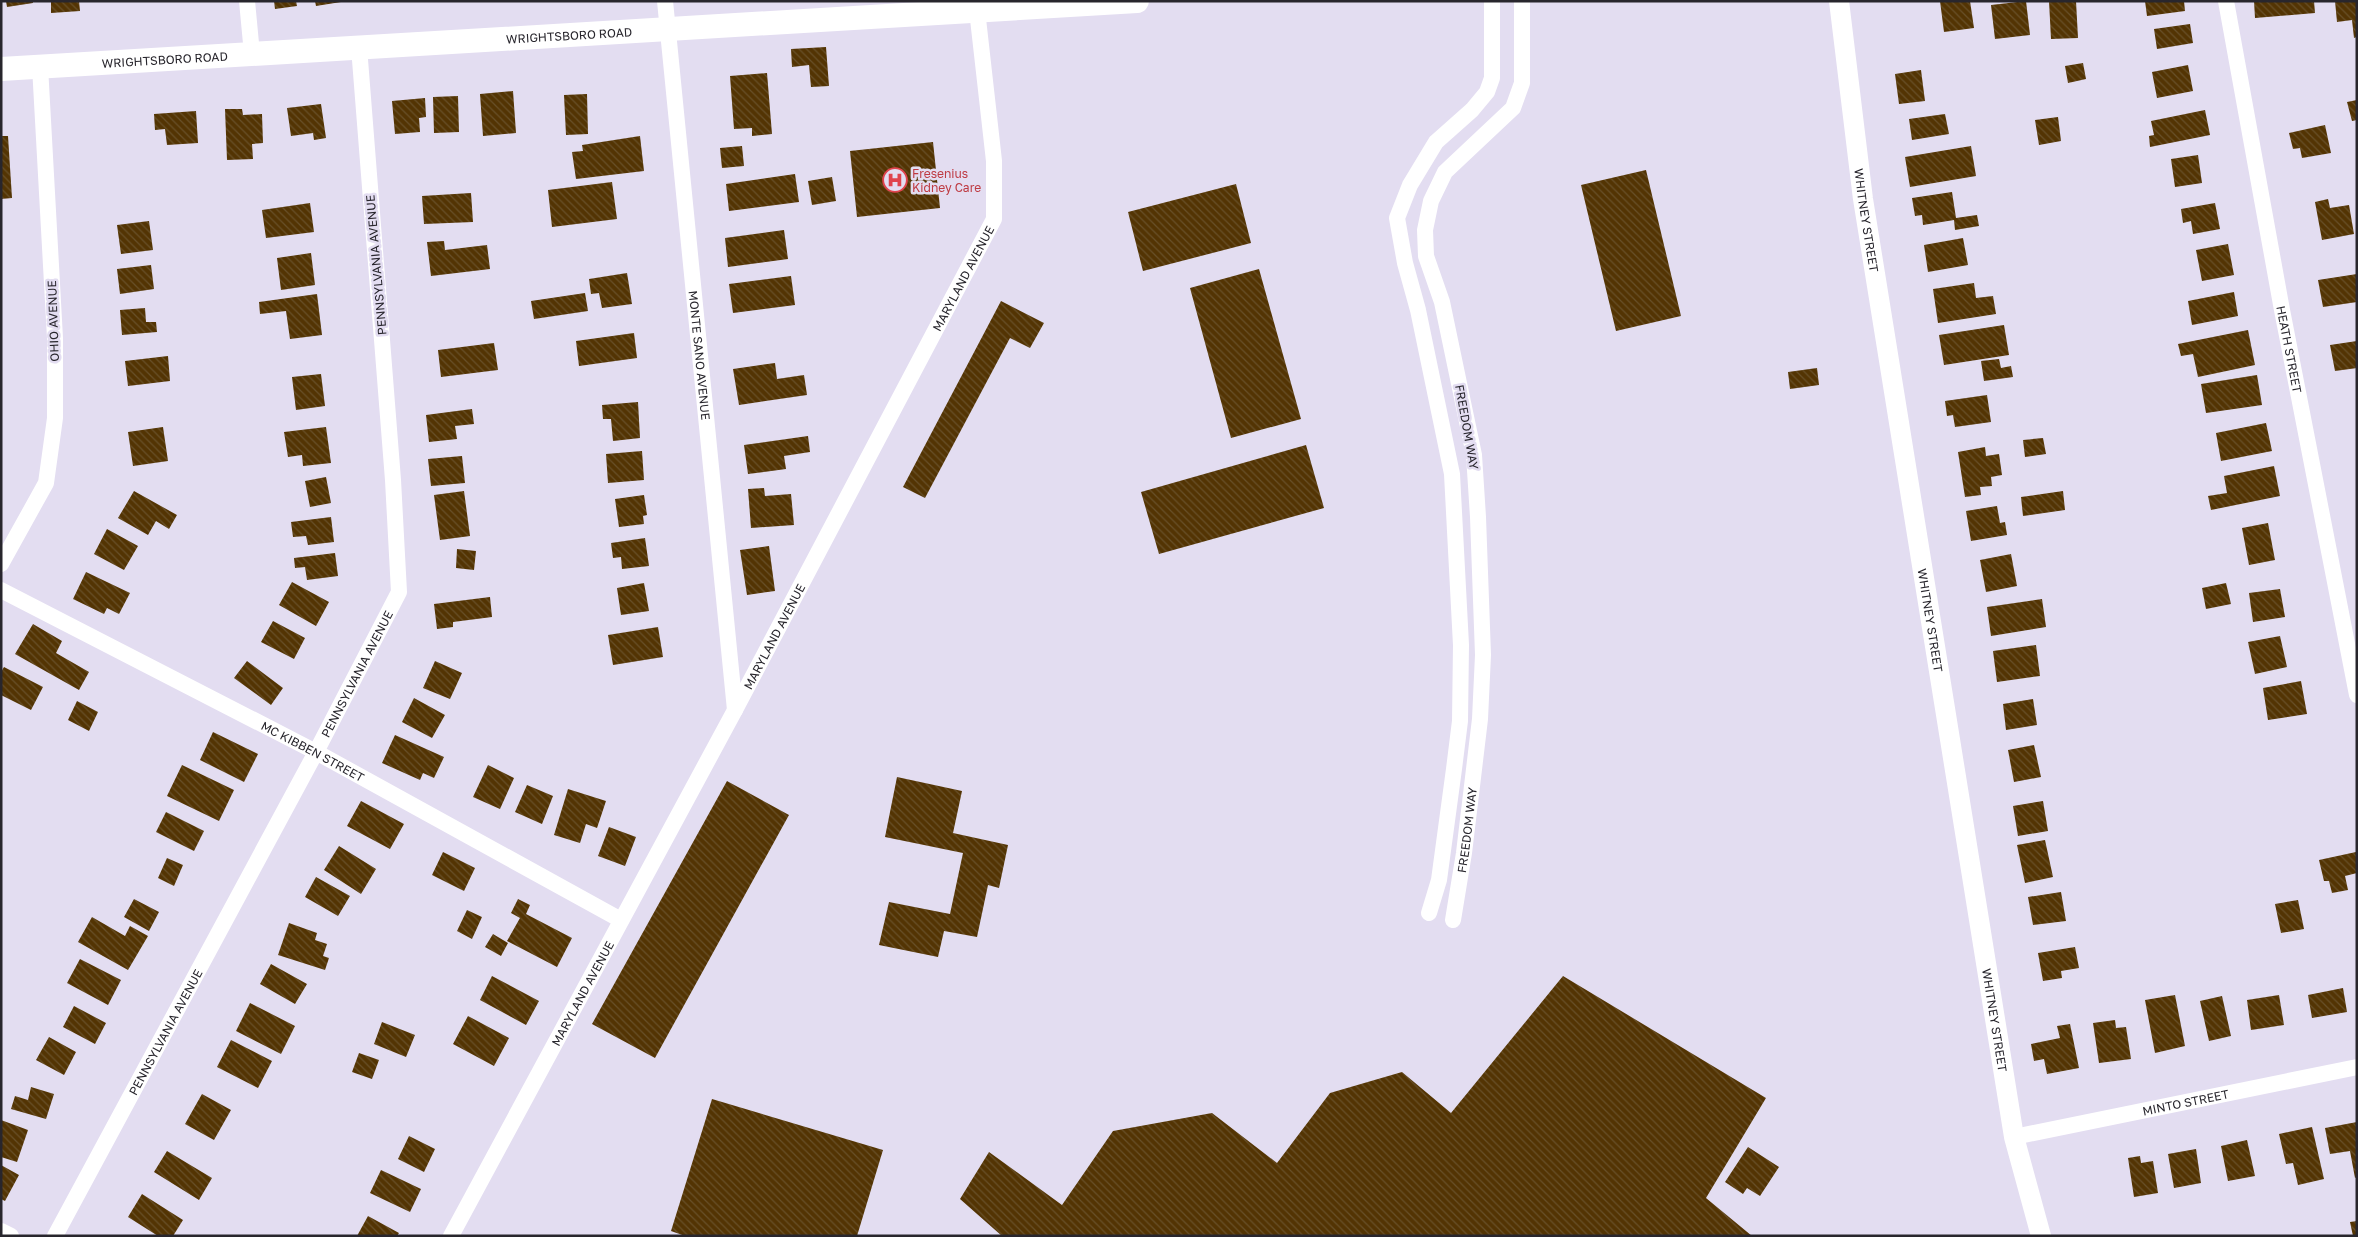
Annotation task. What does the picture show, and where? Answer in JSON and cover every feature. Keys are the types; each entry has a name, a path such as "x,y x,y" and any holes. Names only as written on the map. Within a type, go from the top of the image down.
{"main road":[{"name":"WRIGHTSBORO ROAD","path":"1,69 668,29 977,6 1137,1"}],"street":[{"path":"247,1 252,54"},
{"name":"MONTE SANO AVENUE","path":"665,1 736,710"},
{"name":"FREEDOM WAY","path":"1429,913 1439,880 1460,721 1461,645 1452,474 1417,306 1405,263 1397,218 1410,185 1436,142 1472,110 1487,92 1492,78 1492,1"},
{"name":"FREEDOM WAY","path":"1453,920 1464,853 1480,719 1483,649 1478,517 1474,455 1442,302 1426,256 1425,230 1431,201 1445,172 1513,108 1522,83 1522,1"},
{"name":"WHITNEY STREET","path":"1839,1 1862,198 2014,1137 2041,1236"},
{"name":"HEATH STREET","path":"2226,1 2282,310 2357,695"},
{"name":"MARYLAND AVENUE","path":"451,1236 736,710 962,277 994,220 994,161 977,6"},
{"name":"PENNSYLVANIA AVENUE","path":"55,1236 316,752 399,592 393,480 359,48"},
{"name":"OHIO AVENUE","path":"1,564 46,483 55,418 55,338 40,66"},
{"name":"MC KIBBEN STREET","path":"1,590 316,752 622,920"},
{"name":"MINTO STREET","path":"2014,1137 2357,1067"},
{"path":"1,1231 11,1236"}],"building":[{"path":"6,1 33,1 33,3 7,7"},
{"path":"51,1 79,1 80,11 51,13"},
{"path":"274,1 296,1 297,6 275,9"},
{"path":"315,1 341,1 341,2 316,6"},
{"path":"1940,1 1970,1 1974,28 1944,32"},
{"path":"2026,1 2030,35 1995,39 1991,5"},
{"path":"2049,1 2076,1 2078,38 2051,39"},
{"path":"2145,1 2184,1 2185,11 2147,16"},
{"path":"2254,1 2314,1 2315,13 2255,18"},
{"path":"2335,1 2357,1 2357,37 2354,38 2352,20 2337,22"},
{"path":"2190,24 2193,43 2157,49 2154,29"},
{"path":"826,47 829,86 811,87 809,65 792,67 791,49"},
{"path":"2083,63 2086,79 2068,83 2065,66"},
{"path":"2188,65 2193,91 2157,98 2152,72"},
{"path":"1921,70 1925,101 1899,104 1895,74"},
{"path":"767,73 772,134 752,136 752,128 734,129 730,76"},
{"path":"513,91 516,133 483,136 480,94"},
{"path":"587,94 588,134 566,135 564,95"},
{"path":"458,96 459,132 434,133 433,97"},
{"path":"425,98 426,117 419,118 420,132 395,134 392,101"},
{"path":"2357,100 2357,120 2352,121 2347,102"},
{"path":"321,104 326,138 314,140 313,133 291,136 287,108"},
{"path":"225,109 242,109 243,115 262,114 263,143 252,144 253,159 227,160"},
{"path":"2205,110 2210,135 2150,147 2149,136 2154,135 2151,121"},
{"path":"196,111 198,143 167,145 165,129 155,130 154,114"},
{"path":"1945,114 1949,134 1912,140 1909,119"},
{"path":"2058,117 2061,141 2039,145 2035,120"},
{"path":"2325,125 2331,153 2302,158 2300,148 2293,149 2289,133"},
{"path":"1,136 8,136 12,198 1,199"},
{"path":"640,136 644,171 576,179 572,152 583,151 582,145"},
{"name":"Fresenius Kidney Care","path":"933,142 940,208 857,217 850,151"},
{"path":"742,146 744,166 722,168 720,148"},
{"path":"1971,146 1976,176 1910,187 1905,157"},
{"path":"2198,155 2202,183 2175,187 2171,159"},
{"path":"1646,170 1681,316 1616,331 1581,185"},
{"path":"795,174 799,202 729,211 726,184"},
{"path":"832,177 836,201 812,205 808,181"},
{"path":"612,182 617,219 552,227 548,190"},
{"path":"1236,184 1251,243 1143,271 1128,212"},
{"path":"1952,192 1956,218 1977,215 1979,226 1955,230 1954,220 1923,225 1922,215 1915,216 1912,198"},
{"path":"471,193 473,222 424,224 422,196"},
{"path":"2328,199 2330,208 2349,205 2354,234 2322,240 2315,202"},
{"path":"310,203 314,232 266,238 262,210"},
{"path":"2215,203 2220,229 2193,234 2191,221 2183,223 2181,209"},
{"path":"149,221 153,250 121,254 117,225"},
{"path":"784,230 788,259 728,267 725,238"},
{"path":"1963,238 1968,265 1928,272 1924,245"},
{"path":"444,241 445,250 487,245 490,269 431,276 427,242"},
{"path":"2228,244 2234,275 2202,281 2196,250"},
{"path":"311,253 315,285 281,290 277,258"},
{"path":"151,265 154,289 120,294 117,269"},
{"path":"1259,269 1301,419 1231,438 1190,288"},
{"path":"627,273 632,304 602,308 599,293 591,294 589,279"},
{"path":"2357,274 2357,302 2323,307 2318,280"},
{"path":"791,276 795,305 733,313 729,284"},
{"path":"1974,283 1976,298 1993,296 1996,314 1938,323 1933,289"},
{"path":"2234,292 2238,316 2192,325 2188,301"},
{"path":"585,293 588,311 534,319 531,301"},
{"path":"317,294 322,335 290,339 286,311 260,314 259,302"},
{"path":"1001,301 1044,323 1030,348 1010,338 925,498 903,487"},
{"path":"145,308 146,322 156,322 157,332 122,335 120,310"},
{"path":"2004,325 2009,355 1944,365 1939,335"},
{"path":"2248,330 2255,365 2198,377 2193,354 2181,356 2178,344"},
{"path":"634,333 637,358 579,366 576,341"},
{"path":"2357,341 2357,368 2335,371 2330,345"},
{"path":"494,343 498,370 441,377 438,350"},
{"path":"168,356 170,381 128,386 125,361"},
{"path":"1999,359 2001,368 2011,366 2013,377 1984,381 1981,361"},
{"path":"775,363 777,379 804,375 807,395 739,405 733,369"},
{"path":"1817,368 1819,385 1790,389 1788,372"},
{"path":"321,374 325,406 296,410 292,377"},
{"path":"2257,375 2262,405 2206,413 2201,384"},
{"path":"1987,395 1991,422 1955,427 1953,415 1947,416 1945,401"},
{"path":"638,402 640,438 613,441 611,419 603,419 602,405"},
{"path":"472,409 474,424 455,426 457,439 429,442 426,415"},
{"path":"2266,423 2272,451 2221,461 2216,433"},
{"path":"163,427 168,461 133,466 128,432"},
{"path":"326,427 331,463 303,466 302,455 288,457 284,432"},
{"path":"808,436 810,452 784,456 786,469 748,474 744,445"},
{"path":"2043,438 2046,454 2025,457 2023,440"},
{"path":"1306,445 1324,508 1159,554 1141,492"},
{"path":"1985,447 1986,456 1999,454 2002,475 1991,477 1992,486 1980,487 1981,495 1965,497 1958,452"},
{"path":"642,451 644,480 608,483 606,454"},
{"path":"462,456 465,483 431,486 428,459"},
{"path":"2274,466 2280,496 2211,510 2208,496 2227,493 2224,476"},
{"path":"326,477 331,503 310,507 305,481"},
{"path":"764,488 765,496 791,494 794,525 751,528 748,489"},
{"path":"134,491 177,515 169,529 156,521 148,535 118,518"},
{"path":"464,491 470,536 440,540 434,495"},
{"path":"2063,491 2065,510 2023,516 2021,497"},
{"path":"644,495 647,515 643,516 644,524 619,527 615,499"},
{"path":"1997,506 2000,523 2005,522 2007,535 1971,541 1966,511"},
{"path":"331,517 334,542 308,545 306,536 293,537 291,522"},
{"path":"2268,523 2275,560 2249,565 2242,528"},
{"path":"107,529 138,546 124,570 94,554"},
{"path":"645,538 649,566 622,569 621,557 613,558 611,543"},
{"path":"769,546 775,591 747,595 740,550"},
{"path":"457,549 476,551 474,570 456,568"},
{"path":"335,553 338,576 307,580 305,567 295,568 294,558"},
{"path":"2011,554 2017,586 1986,592 1980,560"},
{"path":"86,572 130,593 119,614 107,608 104,614 73,599"},
{"path":"292,582 329,602 316,626 279,605"},
{"path":"644,583 649,611 621,615 617,588"},
{"path":"2226,583 2231,604 2206,609 2202,588"},
{"path":"2280,589 2285,617 2253,622 2249,593"},
{"path":"490,597 492,617 453,622 453,627 437,629 434,604"},
{"path":"2042,599 2046,627 1991,636 1987,607"},
{"path":"273,621 305,638 294,659 261,642"},
{"path":"33,624 62,641 56,653 89,672 79,690 15,654"},
{"path":"658,627 663,657 613,665 608,635"},
{"path":"2280,636 2287,667 2255,674 2248,642"},
{"path":"2036,645 2040,676 1997,682 1993,651"},
{"path":"247,661 283,688 271,705 234,678"},
{"path":"435,661 462,673 450,699 423,688"},
{"path":"4,667 43,687 31,710 1,695 1,672"},
{"path":"2301,681 2307,714 2268,720 2263,688"},
{"path":"414,698 445,715 432,738 402,722"},
{"path":"2033,699 2037,725 2006,730 2003,704"},
{"path":"77,701 98,712 89,731 68,720"},
{"path":"213,732 258,754 244,782 200,760"},
{"path":"395,735 444,757 434,778 423,773 420,780 382,763"},
{"path":"2034,745 2041,777 2014,782 2008,750"},
{"path":"182,765 234,790 219,821 167,796"},
{"path":"488,765 514,778 500,809 473,797"},
{"path":"897,777 962,791 953,833 1008,845 999,888 988,885 977,937 944,931 938,957 879,945 889,902 950,914 963,853 885,837"},
{"path":"727,781 789,815 655,1058 592,1024"},
{"path":"527,785 553,796 542,824 515,812"},
{"path":"568,789 606,801 597,828 586,824 580,843 554,835"},
{"path":"361,801 404,824 390,849 347,826"},
{"path":"2043,801 2048,831 2018,836 2013,806"},
{"path":"166,812 204,831 194,851 156,832"},
{"path":"609,827 636,837 625,866 598,856"},
{"path":"2045,840 2053,877 2025,883 2017,845"},
{"path":"339,846 376,869 361,894 324,870"},
{"path":"443,852 475,868 464,891 432,875"},
{"path":"2356,852 2357,873 2345,876 2348,890 2332,893 2329,881 2324,881 2319,860"},
{"path":"167,858 183,865 174,886 158,878"},
{"path":"316,877 350,896 338,916 305,897"},
{"path":"2061,892 2066,921 2033,925 2028,897"},
{"path":"134,899 159,912 149,931 124,917"},
{"path":"518,899 530,905 526,914 572,938 557,967 507,941 520,918 511,913"},
{"path":"2298,900 2304,929 2281,933 2275,904"},
{"path":"467,910 482,917 472,939 457,931"},
{"path":"92,917 125,936 130,926 148,936 128,970 78,942"},
{"path":"289,923 317,933 315,940 327,944 323,956 329,958 325,970 278,955"},
{"path":"493,934 508,943 501,956 485,947"},
{"path":"2075,947 2079,968 2061,971 2062,978 2043,981 2038,953"},
{"path":"80,959 121,980 108,1005 67,983"},
{"path":"271,964 307,984 295,1004 260,984"},
{"path":"492,976 539,1001 526,1025 480,1000"},
{"path":"1563,976 1766,1098 1706,1198 1752,1236 1002,1236 960,1199 989,1152 1062,1205 1113,1131 1212,1113 1277,1163 1330,1093 1402,1072 1451,1113"},
{"path":"2343,988 2347,1012 2312,1018 2308,995"},
{"path":"2175,995 2185,1046 2155,1053 2145,1000"},
{"path":"2279,995 2284,1025 2251,1030 2247,1000"},
{"path":"2222,996 2231,1036 2209,1041 2200,1001"},
{"path":"250,1003 295,1026 281,1054 236,1031"},
{"path":"74,1006 106,1023 95,1044 63,1027"},
{"path":"468,1016 509,1038 494,1066 453,1044"},
{"path":"2115,1020 2116,1028 2126,1027 2131,1059 2099,1063 2093,1023"},
{"path":"382,1022 415,1035 406,1057 374,1044"},
{"path":"2070,1024 2079,1068 2047,1074 2044,1059 2034,1061 2031,1044 2060,1038 2057,1026"},
{"path":"49,1037 76,1052 64,1075 36,1060"},
{"path":"231,1040 272,1061 258,1088 217,1067"},
{"path":"359,1053 379,1060 372,1079 352,1072"},
{"path":"31,1087 54,1094 46,1119 11,1109 15,1096 28,1100"},
{"path":"202,1094 231,1110 214,1140 185,1124"},
{"path":"712,1099 883,1150 857,1236 685,1236 671,1231"},
{"path":"1,1120 28,1130 17,1162 1,1157"},
{"path":"2357,1122 2357,1177 2355,1178 2350,1151 2330,1154 2325,1128"},
{"path":"2312,1127 2324,1179 2298,1185 2293,1163 2286,1164 2279,1134"},
{"path":"409,1136 435,1149 424,1172 398,1159"},
{"path":"2247,1140 2255,1176 2228,1181 2221,1146"},
{"path":"1748,1147 1779,1167 1760,1196 1747,1188 1743,1194 1725,1182"},
{"path":"2196,1149 2201,1183 2174,1188 2168,1154"},
{"path":"167,1151 212,1178 199,1200 154,1172"},
{"path":"2140,1156 2141,1163 2153,1161 2158,1193 2134,1197 2128,1158"},
{"path":"1,1165 19,1175 5,1201 1,1199"},
{"path":"381,1170 421,1189 410,1212 370,1193"},
{"path":"142,1194 183,1220 173,1236 158,1236 128,1217"},
{"path":"368,1216 399,1233 397,1236 357,1236"},
{"path":"2357,1221 2357,1236 2353,1236 2350,1222"}],"place":[{"name":"Fresenius Kidney Care","path":"895,180"}]}
